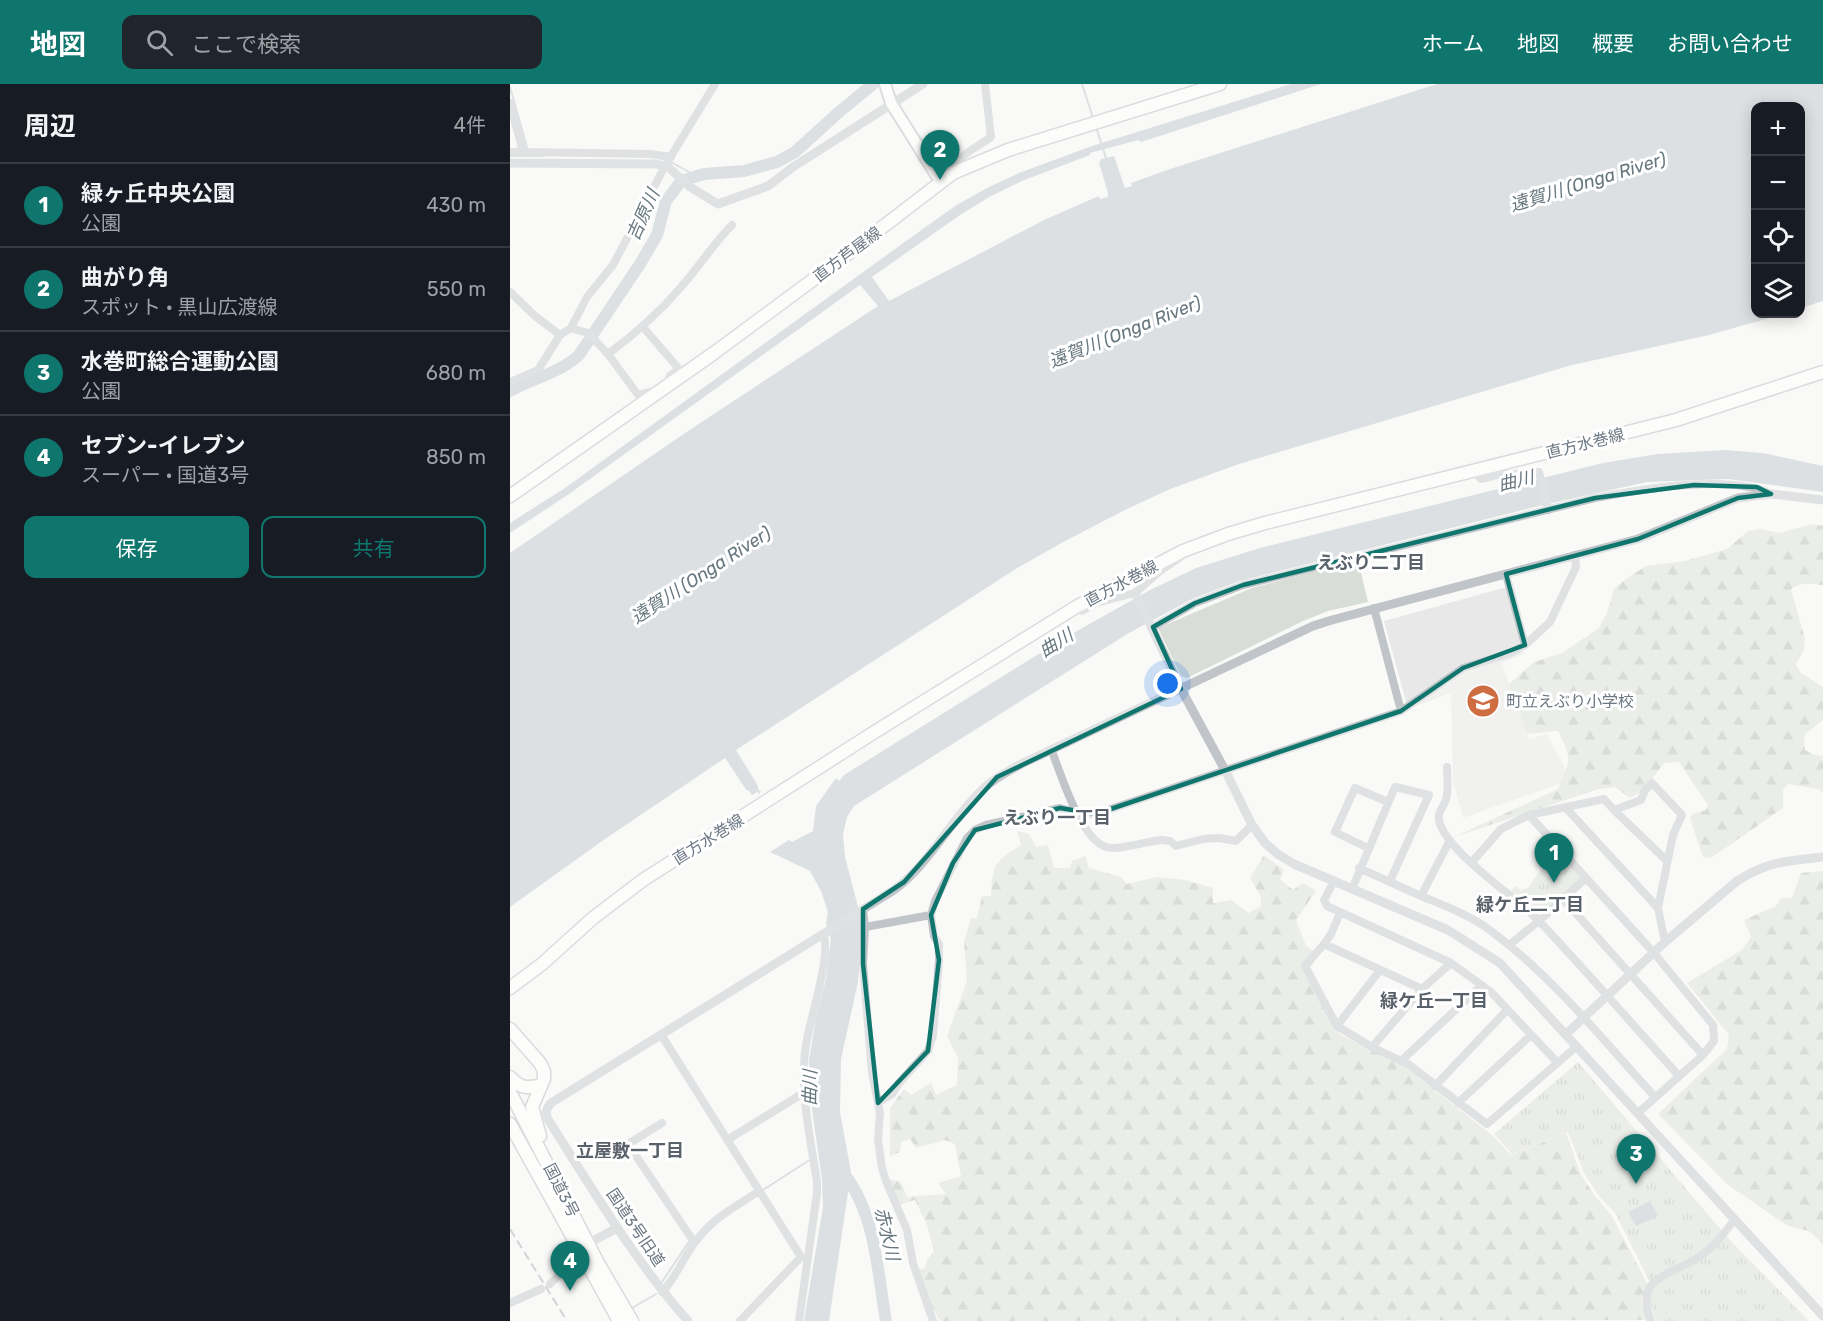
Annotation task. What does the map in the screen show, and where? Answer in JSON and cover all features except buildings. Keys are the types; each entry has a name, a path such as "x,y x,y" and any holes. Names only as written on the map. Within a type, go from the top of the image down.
{"main road":[{"name":"直方芦屋線","path":"510,496 663,390 842,259 953,173 1008,150 1220,84"},
{"path":"888,94 940,181"},
{"name":"直方水巻線","path":"510,988 543,964 593,918 643,880 1076,607 1183,551 1256,526 1676,420 1823,372"},
{"path":"510,1029 540,1063 544,1071 544,1079 532,1107 550,1166"},
{"path":"510,1077 522,1088 529,1089 541,1085"},
{"name":"国道3号","path":"510,1092 550,1166 619,1321"},
{"name":"国道3号","path":"510,1124 555,1206 632,1321"},
{"path":"510,1143 514,1145 555,1206"}],"street":[{"path":"510,382 538,370 560,335 571,328 587,297 613,265 671,157 715,84"},
{"path":"510,163 642,163 666,167 690,188 718,204 768,186 888,94 922,84"},
{"path":"953,173 954,165 960,159 991,137 985,84"},
{"path":"510,103 524,152"},
{"path":"510,152 650,154 671,157"},
{"path":"608,354 643,327 681,287 732,225"},
{"path":"510,292 535,316 560,335"},
{"path":"571,328 588,333 608,354 638,395 663,390 670,376 679,369 643,327"},
{"path":"1473,471 1481,479 1497,475 1539,472 1548,510"},
{"path":"1152,626 1195,603 1243,585 1595,498 1652,488 1734,485 1757,487 1771,494"},
{"path":"740,1321 801,1257 662,1036 904,882 967,806 990,783 1051,749 1313,626 1638,539 1738,498 1771,494 1823,500"},
{"path":"1076,607 1082,611 1096,603 1135,593 1160,571 1177,561 1183,551"},
{"path":"878,1103 892,1094 899,1083 928,1052 933,1036 939,960 939,944 934,936 931,915 953,863 967,838 975,831 1003,820 1060,808 1077,813 1096,814 1226,772 1401,711 1463,668 1511,653 1525,645 1550,622 1576,567 1575,555"},
{"path":"1506,574 1525,645"},
{"path":"1135,593 1181,689 1252,825 1265,843 1294,864 1448,930 1500,963 1823,1316"},
{"path":"1374,608 1401,711"},
{"path":"1051,749 1077,813 1093,840 1110,848 1162,840 1170,841 1176,846 1203,839 1219,838 1236,841 1252,825"},
{"path":"1447,767 1447,798 1438,812 1438,818 1450,840 1539,921 1679,1076"},
{"path":"1614,810 1641,800 1645,790 1652,783 1682,815 1673,836 1658,908 1665,942"},
{"path":"1352,889 1395,786 1428,795 1390,881"},
{"path":"1368,848 1335,832 1355,788 1388,802"},
{"path":"1472,862 1501,829 1529,815 1604,799 1667,861"},
{"path":"1565,807 1658,908"},
{"path":"1529,815 1654,953 1713,1025 1714,1041 1703,1055 1638,1113"},
{"path":"1421,896 1450,840"},
{"path":"1566,1034 1665,942 1749,874 1774,862 1823,857"},
{"path":"1359,868 1466,915 1490,930 1530,963 1655,1097"},
{"path":"1509,945 1586,878"},
{"path":"1334,881 1324,900 1327,906 1450,963 1482,985 1557,1062"},
{"path":"1563,899 1703,1055"},
{"path":"861,910 865,927 863,964 872,1073 878,1103 878,1139 886,1181 907,1230 915,1271 933,1321"},
{"path":"1340,913 1331,934 1305,966 1337,1026 1371,1047 1408,1064 1488,1124 1577,1046"},
{"path":"865,927 931,915"},
{"path":"799,1321 817,1182 805,1092 806,1042 822,975 826,940 824,933"},
{"path":"1324,944 1422,989"},
{"path":"1371,1047 1422,989 1450,963"},
{"path":"1337,1026 1380,970"},
{"path":"1401,1060 1482,985"},
{"path":"1435,1086 1507,1010"},
{"path":"1458,1102 1531,1035"},
{"name":"国道3号旧道","path":"662,1036 551,1103 546,1109 546,1115 617,1228 662,1292 688,1321"},
{"path":"727,1140 805,1092"},
{"path":"662,1123 628,1144 694,1242"},
{"path":"662,1292 670,1284 694,1242 712,1221 759,1191"},
{"path":"1651,1321 1645,1300 1650,1285 1698,1258 1718,1243 1734,1220"},
{"path":"550,1284 585,1248 617,1228"},
{"path":"510,1303 541,1289"}],"highlighted area":[{"path":"1694,485 1757,487 1771,494 1738,498 1638,539 1506,574 1525,645 1463,668 1401,711 1096,814 1060,808 975,830 953,863 931,915 939,960 928,1051 878,1103 863,964 863,909 904,882 997,777 1181,689 1153,627 1195,603 1243,585 1595,498"}],"shaded area":[{"name":"町立えぶり小学校","path":"1507,587 1524,654 1502,663 1529,739 1547,734 1571,780 1463,818 1453,782 1451,693 1408,709 1384,621"}],"green space":[{"path":"1813,524 1823,526 1823,585 1802,584 1791,589 1805,639 1804,650 1796,664 1800,672 1823,687 1823,720 1805,734 1804,743 1805,750 1823,756 1823,793 1819,789 1788,784 1783,790 1783,808 1711,858 1703,857 1690,818 1692,814 1706,810 1708,805 1679,762 1664,763 1643,791 1630,798 1615,787 1599,789 1454,837 1558,789 1568,760 1563,741 1558,731 1527,734 1509,684 1534,662 1562,653 1599,628 1607,613 1614,589 1646,566 1685,561 1727,549 1748,531 1762,529 1779,533"},
{"path":"1358,560 1368,602 1328,611 1187,678 1181,676 1158,628 1252,588"},
{"path":"1017,831 1029,834 1036,847 1048,845 1054,868 1070,868 1072,861 1085,856 1089,868 1121,877 1127,884 1157,877 1185,880 1213,888 1213,903 1231,900 1249,913 1261,906 1261,897 1250,878 1264,855 1284,870 1280,879 1293,890 1303,883 1316,891 1296,920 1306,946 1319,955 1305,974 1339,1034 1404,1066 1493,1136 1511,1155 1566,1133 1581,1175 1612,1216 1648,1285 1641,1300 1648,1320 940,1321 926,1294 918,1270 925,1268 927,1260 934,1251 927,1225 915,1200 899,1205 889,1179 901,1182 907,1197 946,1194 938,1183 961,1176 955,1144 945,1140 916,1148 910,1139 901,1142 900,1152 890,1156 890,1108 904,1089 911,1095 931,1083 936,1095 957,1085 958,1058 947,1036 967,981 964,942 971,918 977,918 982,896 991,896 996,865 1021,845"},
{"path":"1560,854 1580,875 1580,879 1542,914 1536,914 1511,891 1516,886 1520,890 1528,888 1537,874"},
{"path":"1823,871 1823,1244 1809,1231 1788,1226 1728,1185 1658,1114 1727,1049 1729,1035 1687,983 1742,950 1751,937 1744,920 1776,906 1781,898 1792,898 1801,873"},
{"path":"1578,1062 1729,1239 1809,1321 1656,1321 1649,1299 1653,1288 1615,1213 1598,1195 1584,1173 1568,1132 1512,1154 1494,1134"}],"water":[{"name":"遠賀川 (Onga River)","path":"1291,84 1321,84 1141,142 1138,140 1090,153 1090,155 1022,181 960,215 872,277 889,301 1044,220 1099,196 1100,199 1108,197 1099,163 1101,159 1114,156 1125,188 1132,186 1131,183 1170,169 1437,84 1823,84 1823,301 1805,307 1805,102 1751,102 1751,318 1770,318 1709,335 1572,365 1239,464 1170,489 1125,510 1014,570 736,750 761,791 759,794 757,792 752,795 747,791 725,758 510,907 510,553 688,431 878,306 860,285 569,494 510,533 510,523 565,488 955,206 1019,173 1092,146"},
{"path":"1725,450 1763,453 1823,466 1823,492 1728,479 1647,482 1543,505 1240,581 1194,598 1129,633 854,806 847,817 843,835 845,857 863,926 858,982 841,1059 840,1112 851,1172 829,1321 804,1321 823,1207 822,1180 811,1102 809,1061 815,1022 826,979 831,939 826,923 828,912 821,891 810,871 770,852 789,840 792,842 813,831 816,806 836,778 839,781 844,775 1061,640 1150,590 1196,568 1260,548 1603,463 1657,454"},
{"path":"1650,1201 1658,1216 1636,1226 1628,1212"}],"waterway":[{"name":"吉原川","path":"510,391 555,371 579,355 640,264 657,235 666,201 681,181 704,174 744,171 777,162 795,152 873,84"},
{"path":"1082,84 1093,118"},
{"path":"510,87 528,151"},
{"path":"1096,127 1106,158"},
{"path":"510,156 543,156"},
{"path":"671,162 696,176"},
{"path":"763,1190 811,1159"},
{"name":"赤水川","path":"840,1169 852,1185 868,1222 877,1261 886,1321"},
{"path":"662,1282 690,1240"},
{"path":"632,1308 656,1294"}],"railway":[{"path":"510,1229 567,1321"}],"place":[{"name":"曲がり角","path":"940,180"},
{"name":"町立えぶり小学校","path":"1483,701"},
{"name":"緑ヶ丘中央公園","path":"1554,883"},
{"name":"水巻町総合運動公園","path":"1636,1184"},
{"name":"セブン-イレブン","path":"570,1291"}],"district":[{"name":"えぶり二丁目","path":"1371,563"},
{"name":"えぶり一丁目","path":"1057,818"},
{"name":"緑ケ丘二丁目","path":"1530,905"},
{"name":"緑ケ丘一丁目","path":"1434,1001"},
{"name":"立屋敷一丁目","path":"630,1151"}],"water label":[{"name":"曲川","path":"1516,481"},
{"name":"曲川","path":"1056,643"},
{"name":"曲川","path":"810,1088"}]}
